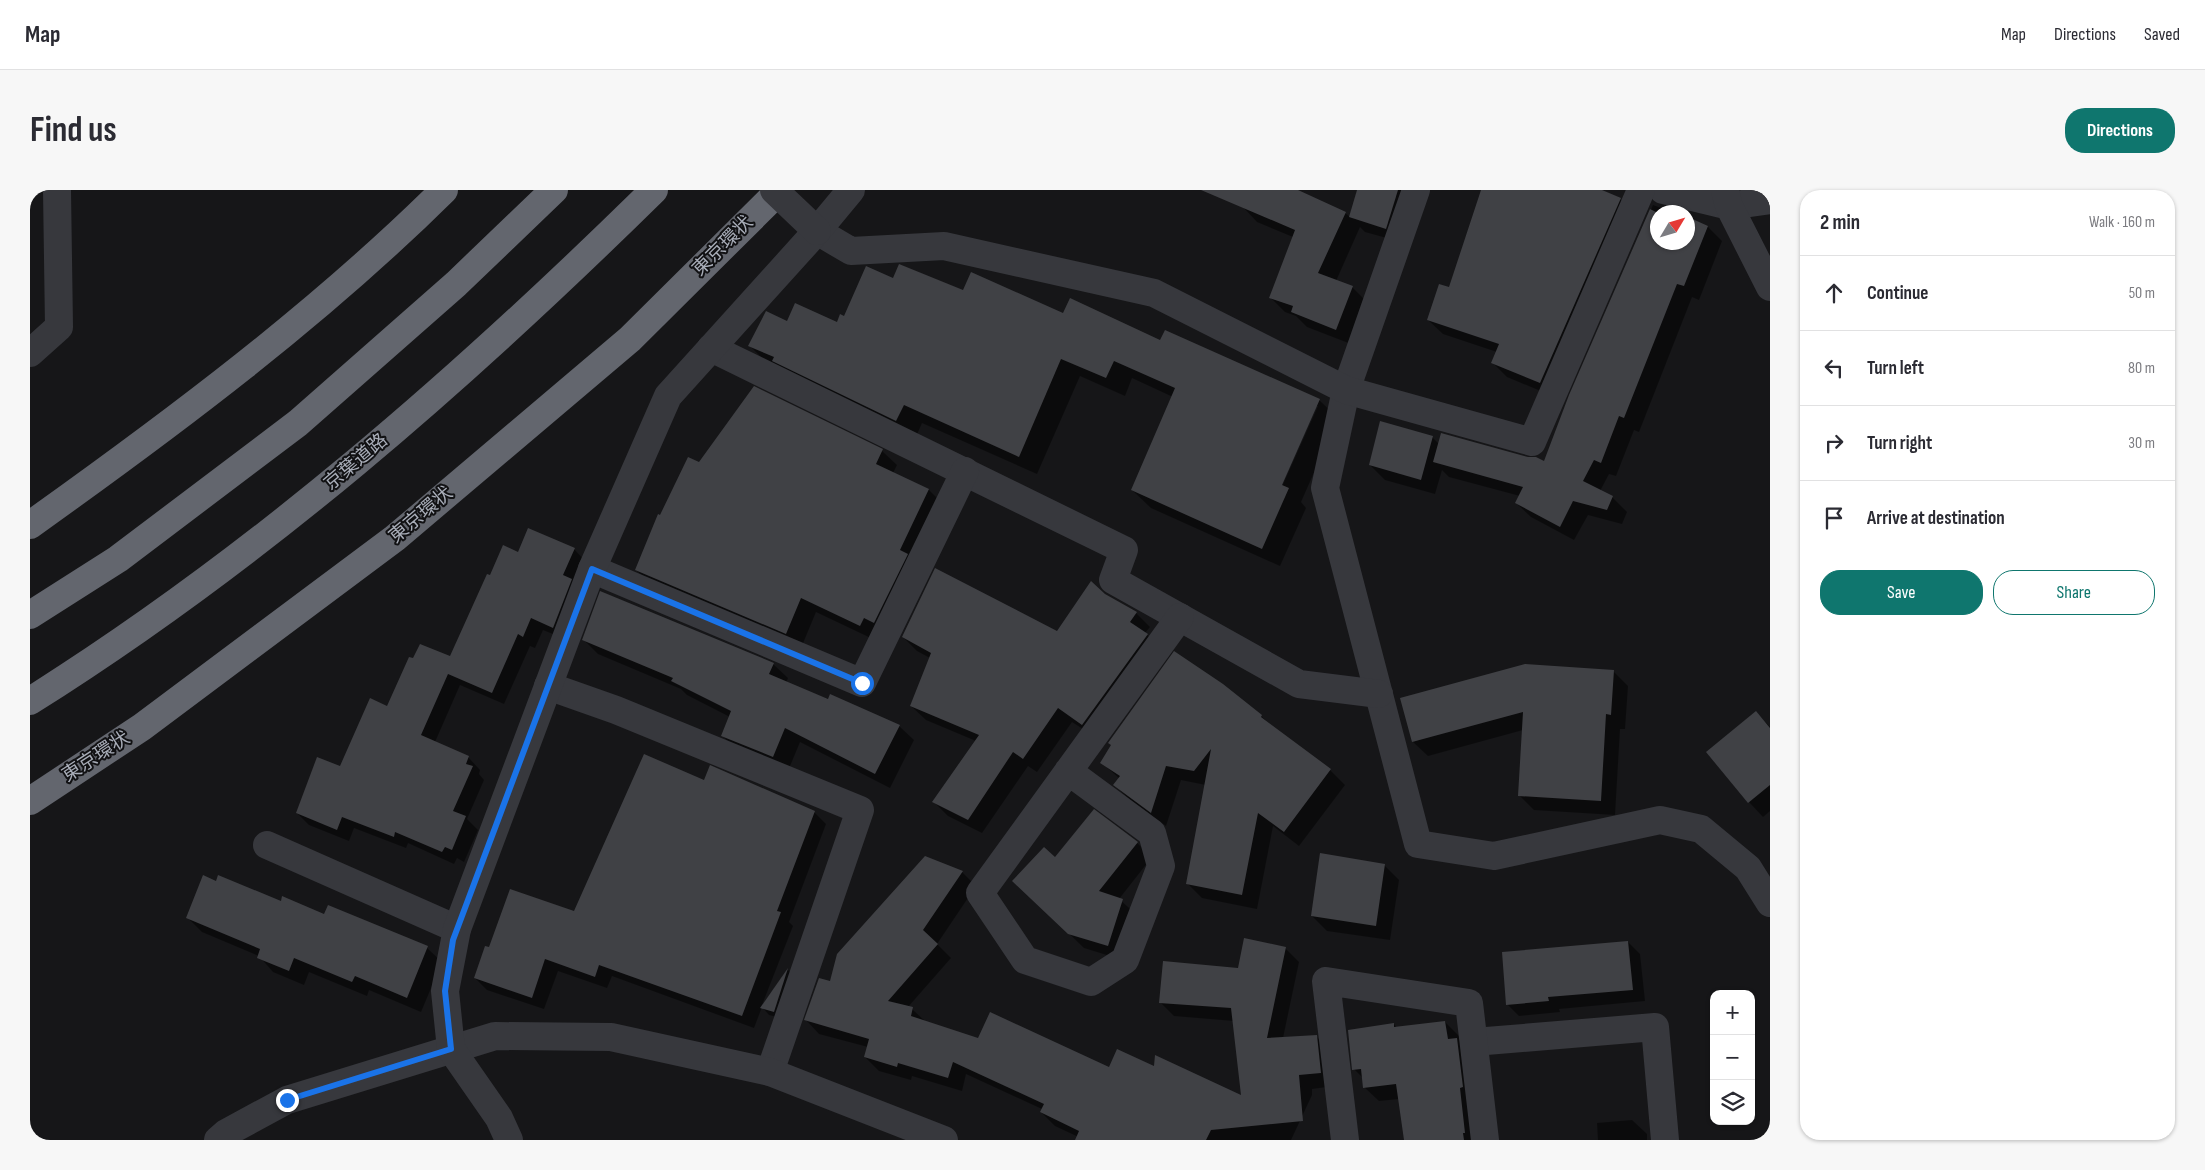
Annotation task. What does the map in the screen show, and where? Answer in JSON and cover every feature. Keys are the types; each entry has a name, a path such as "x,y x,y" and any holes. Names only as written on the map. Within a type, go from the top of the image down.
{"highway":[{"path":"30,526 102,474 315,309 444,190"},
{"path":"30,615 118,559 298,423 456,284 554,190"},
{"name":"京葉道路","path":"30,701 226,567 327,487 485,352 654,190"},
{"name":"東京環状","path":"30,801 142,727 395,538 630,339 780,190"}],"street":[{"path":"30,353 59,327 57,190"},
{"path":"774,190 817,231 851,252 944,246 1154,293 1346,390 1532,442 1642,190"},
{"path":"509,1140 499,1118 451,1049 445,991 457,929 592,569 668,396 817,231 851,190"},
{"path":"1416,190 1346,390 1325,488 1418,844 1494,856 1660,820 1701,830 1748,868 1770,903"},
{"path":"1664,190 1727,198 1770,200"},
{"path":"1727,198 1770,287"},
{"path":"711,348 966,471 1124,550 1113,580 1300,684 1378,694"},
{"path":"592,569 862,683 966,471"},
{"path":"1068,771 1152,833 1162,866 1125,960 1092,982 1025,960 980,893 1068,771 1180,617"},
{"path":"548,686 616,710 860,810 770,1072"},
{"path":"266,845 457,929"},
{"path":"1344,1140 1326,981 1469,1003 1485,1140"},
{"path":"1474,1042 1655,1027 1665,1140"},
{"path":"218,1140 226,1133 287,1100 495,1036 611,1037 770,1072 944,1140"}],"building":[{"path":"1201,190 1298,190 1346,212 1318,273 1353,286 1336,330 1291,312 1293,306 1269,298 1295,230"},
{"path":"1357,190 1398,190 1386,229 1349,217"},
{"path":"1481,190 1602,190 1621,198 1540,383 1491,363 1499,344 1427,320 1439,284 1449,287"},
{"path":"1650,209 1650,250 1695,250 1695,220 1708,226 1684,286 1677,284 1624,418 1619,416 1601,463 1594,460 1583,481 1613,496 1607,510 1573,501 1560,527 1515,503 1523,487 1433,462 1441,433 1528,457 1536,457 1544,461 1569,395"},
{"path":"899,264 963,290 971,272 1063,313 1070,298 1160,340 1165,330 1320,399 1282,485 1289,488 1262,549 1131,490 1175,388 1114,361 1106,378 1061,359 1019,457 904,405 896,421 772,361 774,357 748,346 766,311 787,321 795,303 837,322 840,314 844,316 866,266 893,278"},
{"path":"754,386 883,449 876,464 929,489 900,550 908,554 874,623 864,618 860,626 801,598 786,634 635,570 658,514 660,515 688,457 699,462"},
{"path":"1380,421 1433,436 1421,480 1369,465"},
{"path":"528,528 575,548 563,575 572,579 553,628 531,618 523,637 518,634 492,693 448,674 421,735 469,756 466,764 473,766 453,811 466,816 452,850 445,847 442,852 395,832 394,837 342,817 337,830 296,813 317,757 340,766 370,698 387,706 409,657 413,658 420,644 450,656 487,574 490,575 503,545 518,552"},
{"path":"935,568 1057,631 1091,581 1105,594 1137,612 1130,622 1148,634 1082,725 1058,708 1023,759 1013,752 968,820 932,802 979,735 910,706 931,653 902,637"},
{"path":"600,591 774,663 769,674 828,699 830,694 900,725 875,774 785,728 773,757 721,736 731,711 671,681 673,678 582,640"},
{"path":"1174,651 1223,684 1262,715 1261,717 1331,769 1284,832 1258,813 1242,895 1186,884 1211,749 1194,771 1166,766 1151,813 1113,785 1120,776 1100,763 1111,745 1108,743"},
{"path":"1525,664 1614,670 1611,715 1606,714 1601,801 1518,796 1523,712 1412,742 1400,698"},
{"path":"1756,711 1770,728 1770,785 1748,803 1706,752"},
{"path":"644,754 704,780 710,765 815,811 777,911 781,912 742,1016 599,965 595,977 545,959 532,998 474,978 485,946 489,947 510,889 574,911"},
{"path":"1094,809 1138,842 1099,891 1123,899 1108,946 1068,934 1012,881 1044,847 1055,857"},
{"path":"1320,853 1385,864 1376,926 1311,916"},
{"path":"925,856 963,871 923,930 938,944 888,1001 913,1007 911,1016 978,1038 990,1012 1109,1067 1117,1049 1154,1066 1155,1055 1241,1095 1231,1008 1159,1003 1163,961 1238,968 1244,938 1286,947 1267,1038 1317,1035 1321,1073 1299,1075 1303,1121 1211,1130 1206,1140 1075,1140 1079,1131 1040,1112 1044,1104 953,1062 948,1078 898,1063 897,1067 864,1057 869,1039 804,1020 819,978 830,981 837,954"},
{"path":"203,875 216,881 218,875 281,901 282,896 324,914 328,905 428,946 407,998 355,976 352,982 294,958 289,971 257,958 260,949 186,918"},
{"path":"1628,941 1633,990 1548,997 1549,1001 1506,1005 1502,952"},
{"path":"788,968 774,1012 760,1008"},
{"path":"1445,1021 1448,1039 1457,1038 1463,1087 1460,1088 1465,1133 1463,1133 1464,1140 1404,1140 1396,1084 1363,1088 1361,1069 1352,1070 1348,1030 1394,1023 1394,1027"}],"route":[{"path":"287,1100 451,1049 445,991 453,940 592,569 862,683"}]}
